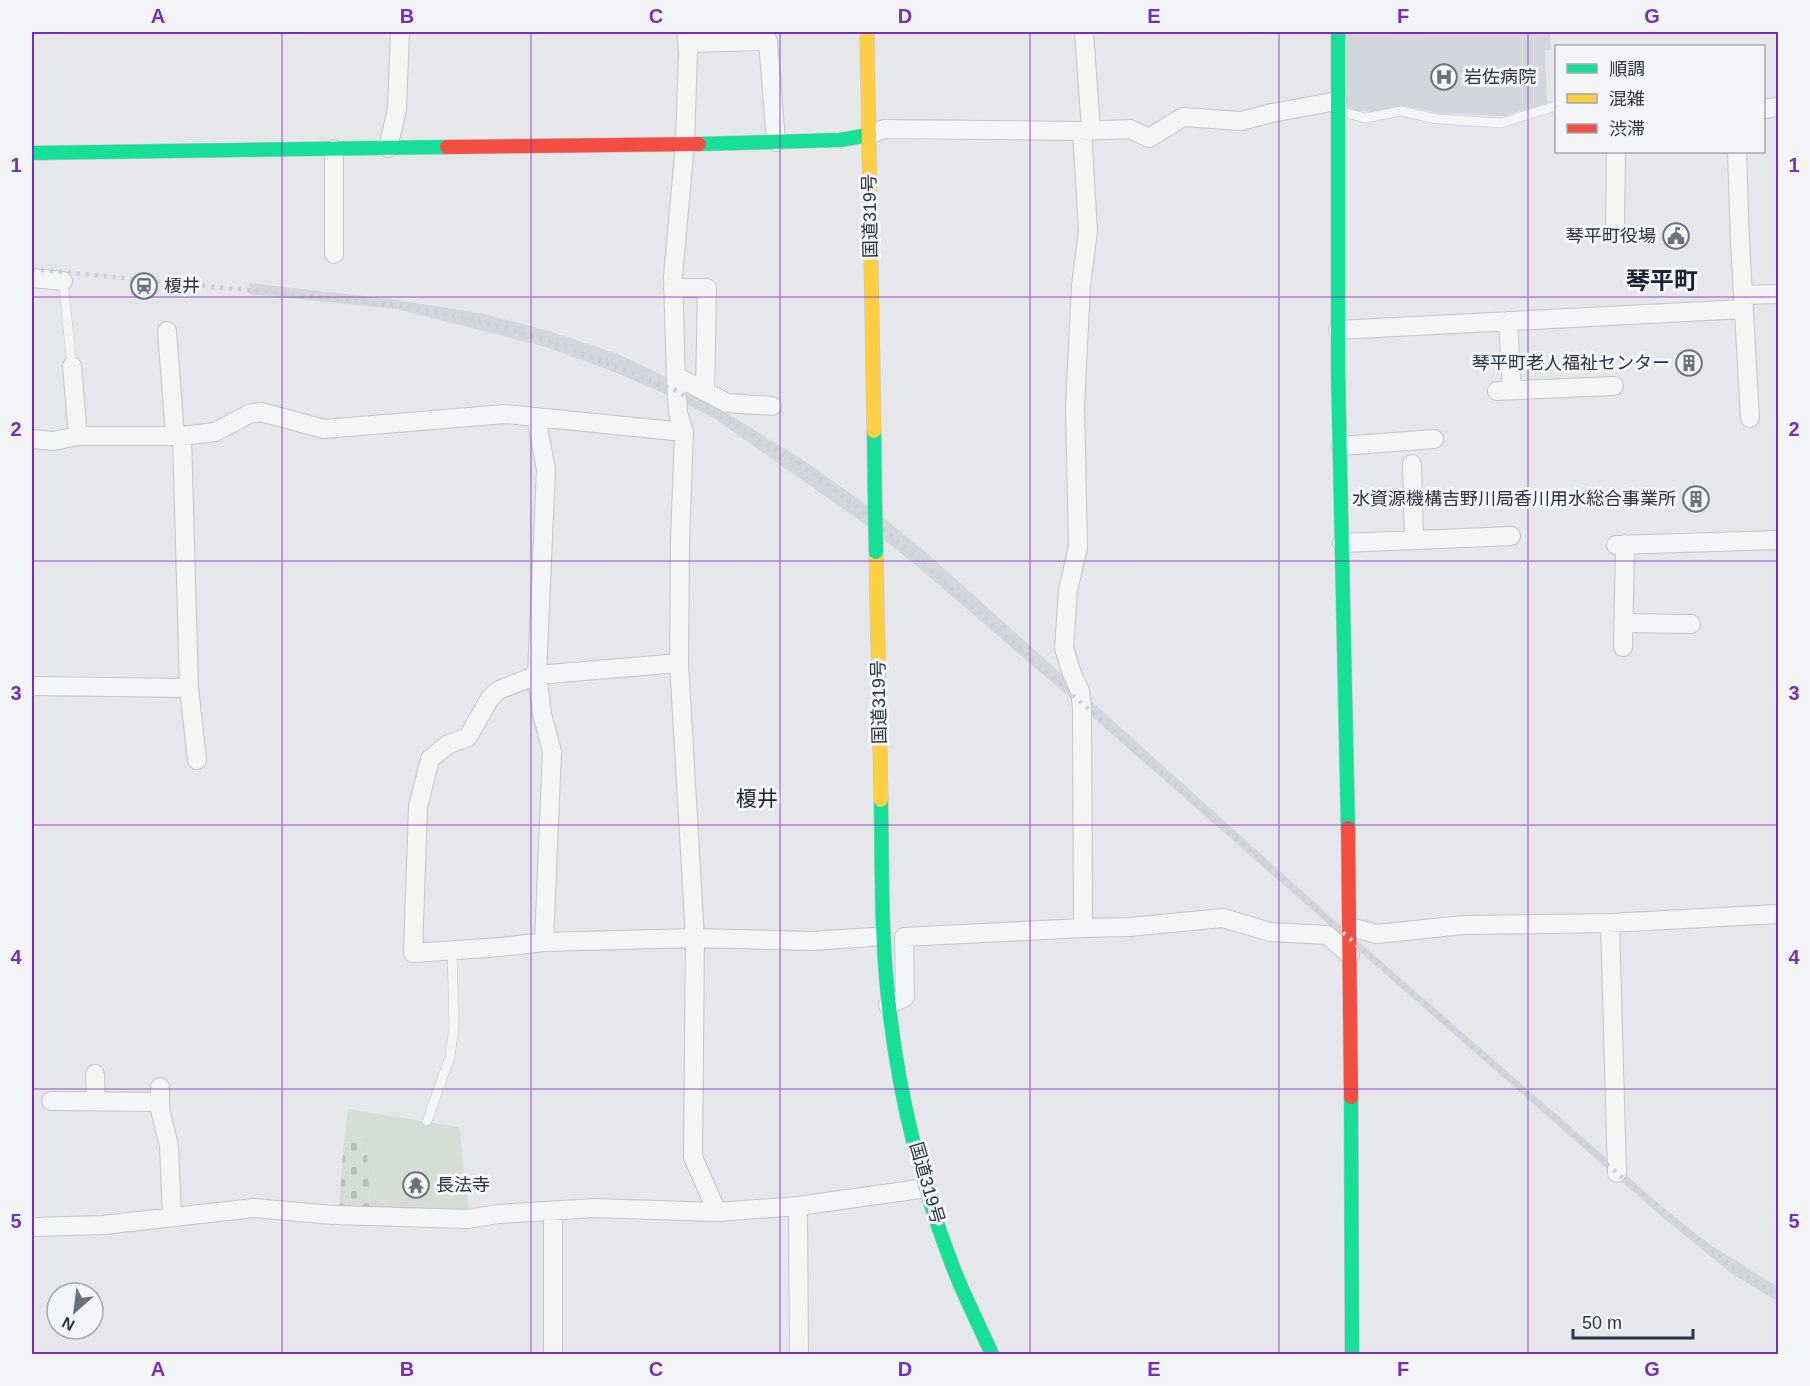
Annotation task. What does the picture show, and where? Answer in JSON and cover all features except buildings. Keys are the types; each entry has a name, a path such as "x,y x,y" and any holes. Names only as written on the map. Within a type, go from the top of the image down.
{"main road":[{"name":"国道319号","path":"867,32 884,948 888,1005 899,1075 927,1188 954,1269 993,1354"},
{"path":"1338,32 1336,106 1338,330 1350,927 1352,1354"},
{"path":"32,153 685,144 840,140 869,135"}],"street":[{"path":"388,148 397,109 400,32"},
{"path":"1083,928 1082,708 1080,691 1064,648 1068,590 1078,547 1075,406 1081,285 1088,231 1084,32"},
{"path":"717,1212 693,1157 695,938 679,663 684,432 678,413 674,288 685,144 687,37 768,41 776,142"},
{"path":"869,135 884,129 1130,129 1149,138 1183,117 1241,121 1272,113 1336,106"},
{"path":"334,149 334,254"},
{"path":"1615,223 1616,153"},
{"path":"1737,153 1750,418"},
{"path":"32,278 63,281"},
{"path":"674,288 707,288 705,392"},
{"path":"1338,330 1508,321 1744,302 1779,294"},
{"path":"1508,321 1504,390 1614,386"},
{"path":"167,332 178,436 189,688 197,760"},
{"path":"72,366 78,436"},
{"path":"676,376 727,403 772,406"},
{"path":"32,439 53,441 78,436 178,436 215,432 249,414 261,412 324,429 505,414 684,432"},
{"path":"536,417 546,469 537,675 542,714 552,751 544,942"},
{"path":"1341,446 1434,439"},
{"path":"1412,464 1414,540"},
{"path":"1342,543 1510,536"},
{"path":"1623,647 1620,544 1779,540"},
{"path":"1623,623 1691,624"},
{"path":"679,663 537,675 499,690 489,698 468,737 447,745 430,759 418,807 413,953 544,942 695,938 811,941 873,937"},
{"path":"32,686 189,688"},
{"path":"1350,927 1377,934 1463,925 1610,923 1779,914"},
{"path":"888,1005 905,997 904,937 1130,927 1223,918 1270,932 1327,935 1350,955"},
{"path":"1610,923 1617,1173"},
{"path":"95,1074 96,1101"},
{"path":"51,1101 96,1101 160,1094 177,1155 172,1216"},
{"path":"32,1227 103,1225 172,1216 226,1213 254,1208 333,1215 468,1219 498,1214 595,1209 717,1212 798,1206 927,1188"},
{"path":"798,1206 798,1354"},
{"path":"553,1211 553,1354"}],"lane":[{"path":"1336,106 1365,118 1401,111 1437,119 1501,123 1555,107"},
{"path":"63,281 72,366"},
{"path":"427,1121 452,1047 454,1026 452,951"}],"shaded area":[{"name":"岩佐病院","path":"1342,32 1550,32 1551,50 1545,51 1547,103 1504,116 1439,113 1406,106 1370,112 1354,111 1341,104"},
{"path":"249,283 398,300 484,314 549,331 618,354 676,382 803,460 871,508 928,554 1343,928 1666,1210 1712,1246 1778,1287 1778,1302 1731,1273 1661,1216 918,567 862,522 715,419 677,399 612,371 546,347 397,309 250,294"}],"green space":[{"path":"348,1109 459,1127 469,1212 370,1209 367,1144 344,1142"},
{"path":"344,1142 367,1144 370,1209 339,1208"}],"railway":[{"path":"32,269 397,305 481,322 547,340 677,391 800,464 866,514 1617,1173 1735,1269 1778,1295"}],"traffic: fast":[{"path":"1338,32 1338,371 1348,828"},
{"path":"699,144 840,140 869,135"},
{"path":"32,153 447,147"},
{"path":"874,431 875,506"},
{"path":"875,506 876,552"},
{"path":"881,800 885,964 896,1059 910,1129 940,1233 962,1289 992,1354"},
{"path":"1351,1097 1352,1354"}],"traffic: slow":[{"path":"867,32 874,431"},
{"path":"876,552 881,800"}],"traffic: jam":[{"path":"447,147 699,144"},
{"path":"1348,828 1351,1097"}],"place":[{"name":"岩佐病院","path":"1444,77"},
{"name":"琴平町役場","path":"1676,236"},
{"name":"榎井","path":"144,286"},
{"name":"琴平町老人福祉センター","path":"1689,363"},
{"name":"水資源機構吉野川局香川用水総合事業所","path":"1696,499"},
{"name":"長法寺","path":"416,1185"}],"district":[{"name":"琴平町","path":"1662,280"},
{"name":"榎井","path":"757,798"}]}
